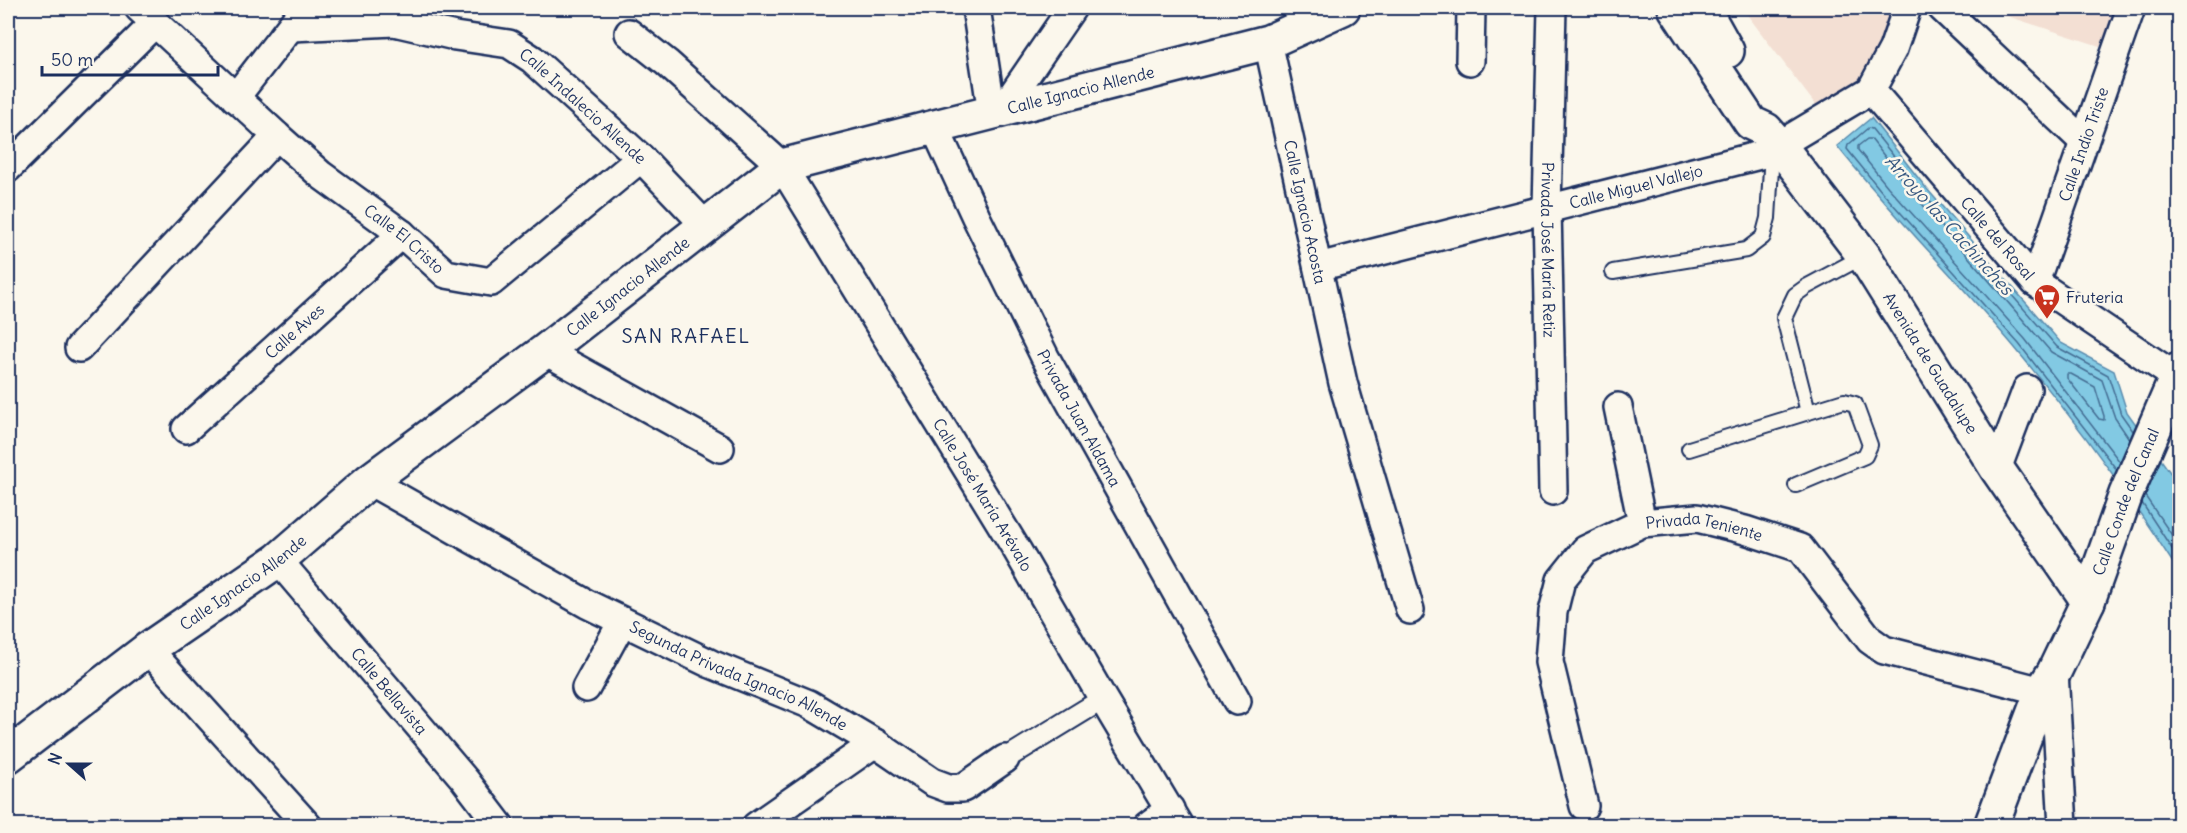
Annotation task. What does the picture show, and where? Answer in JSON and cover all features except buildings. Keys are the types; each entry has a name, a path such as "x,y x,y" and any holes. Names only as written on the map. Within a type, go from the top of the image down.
{"street":[{"path":"976,8 997,112"},
{"path":"997,112 1072,8"},
{"name":"Calle Ignacio Allende","path":"8,756 148,649 278,560 369,481 545,351 782,166 1269,42 1343,8"},
{"path":"1470,62 1471,8"},
{"name":"Privada José María Retiz","path":"1552,8 1547,208 1553,491"},
{"name":"Avenida de Guadalupe","path":"1675,8 1751,123 1772,143 1864,256 1997,469 2088,601"},
{"name":"Avenida de Guadalupe","path":"1703,8 1763,116 1772,143"},
{"path":"1867,92 1893,49 1907,8"},
{"path":"1942,8 2084,142"},
{"name":"Calle Indio Triste","path":"2036,282 2131,8"},
{"path":"8,168 147,15"},
{"name":"Calle El Cristo","path":"147,15 321,175 402,234 446,274 491,282 641,158"},
{"path":"235,98 299,17"},
{"name":"Calle Indalecio Allende","path":"299,17 393,22 455,36 509,44 532,59 641,158 706,226"},
{"name":"Calle José María Arévalo","path":"629,33 782,166 1017,550 1174,817"},
{"name":"Calle Ignacio Acosta","path":"1269,42 1343,383 1410,610"},
{"name":"Calle Miguel Vallejo","path":"1318,267 1547,208 1772,143 1816,123 1867,92"},
{"name":"Calle del Rosal","path":"1867,92 2036,282 2178,375"},
{"name":"Privada Juan Aldama","path":"935,128 1044,357 1238,701"},
{"path":"79,348 276,136"},
{"name":"Calle Aves","path":"186,429 402,234"},
{"path":"545,351 720,448"},
{"name":"Calle Conde del Canal","path":"1991,825 2048,681 2088,601 2126,494 2178,375"},
{"path":"1997,469 2027,389"},
{"path":"1618,407 1642,523"},
{"name":"Segunda Privada Ignacio Allende","path":"369,481 622,622 711,664 809,704 875,743 932,782 948,788 963,788 1005,759 1103,699"},
{"name":"Privada Teniente","path":"1584,807 1549,662 1552,612 1561,580 1585,550 1642,523 1697,518 1745,530 1800,548 1870,640 1884,650 2048,681"},
{"name":"Calle Bellavista","path":"278,560 465,780 500,825"},
{"path":"586,688 622,622"},
{"path":"148,649 308,825"},
{"path":"2048,681 2063,825"},
{"path":"756,825 875,743"},
{"path":"1147,825 1174,817"}],"lane":[{"path":"1613,272 1746,250 1763,237 1768,218 1772,143"},
{"path":"1808,412 1784,318 1795,295 1864,256"},
{"path":"1689,449 1844,401 1855,404 1870,445 1865,456 1796,485"}],"shaded area":[{"path":"1742,8 1895,8 1870,78 1821,112"},
{"path":"1997,8 2115,8 2103,47 1995,12"}],"water":[{"name":"Arroyo las Cachinches","path":"1871,118 1927,189 2061,343 2114,371 2127,412 2179,485 2179,572 2121,486 2037,375 1837,146"}],"place":[{"name":"Fruteria","path":"2047,320"}],"district":[{"name":"SAN RAFAEL","path":"686,336"}]}
